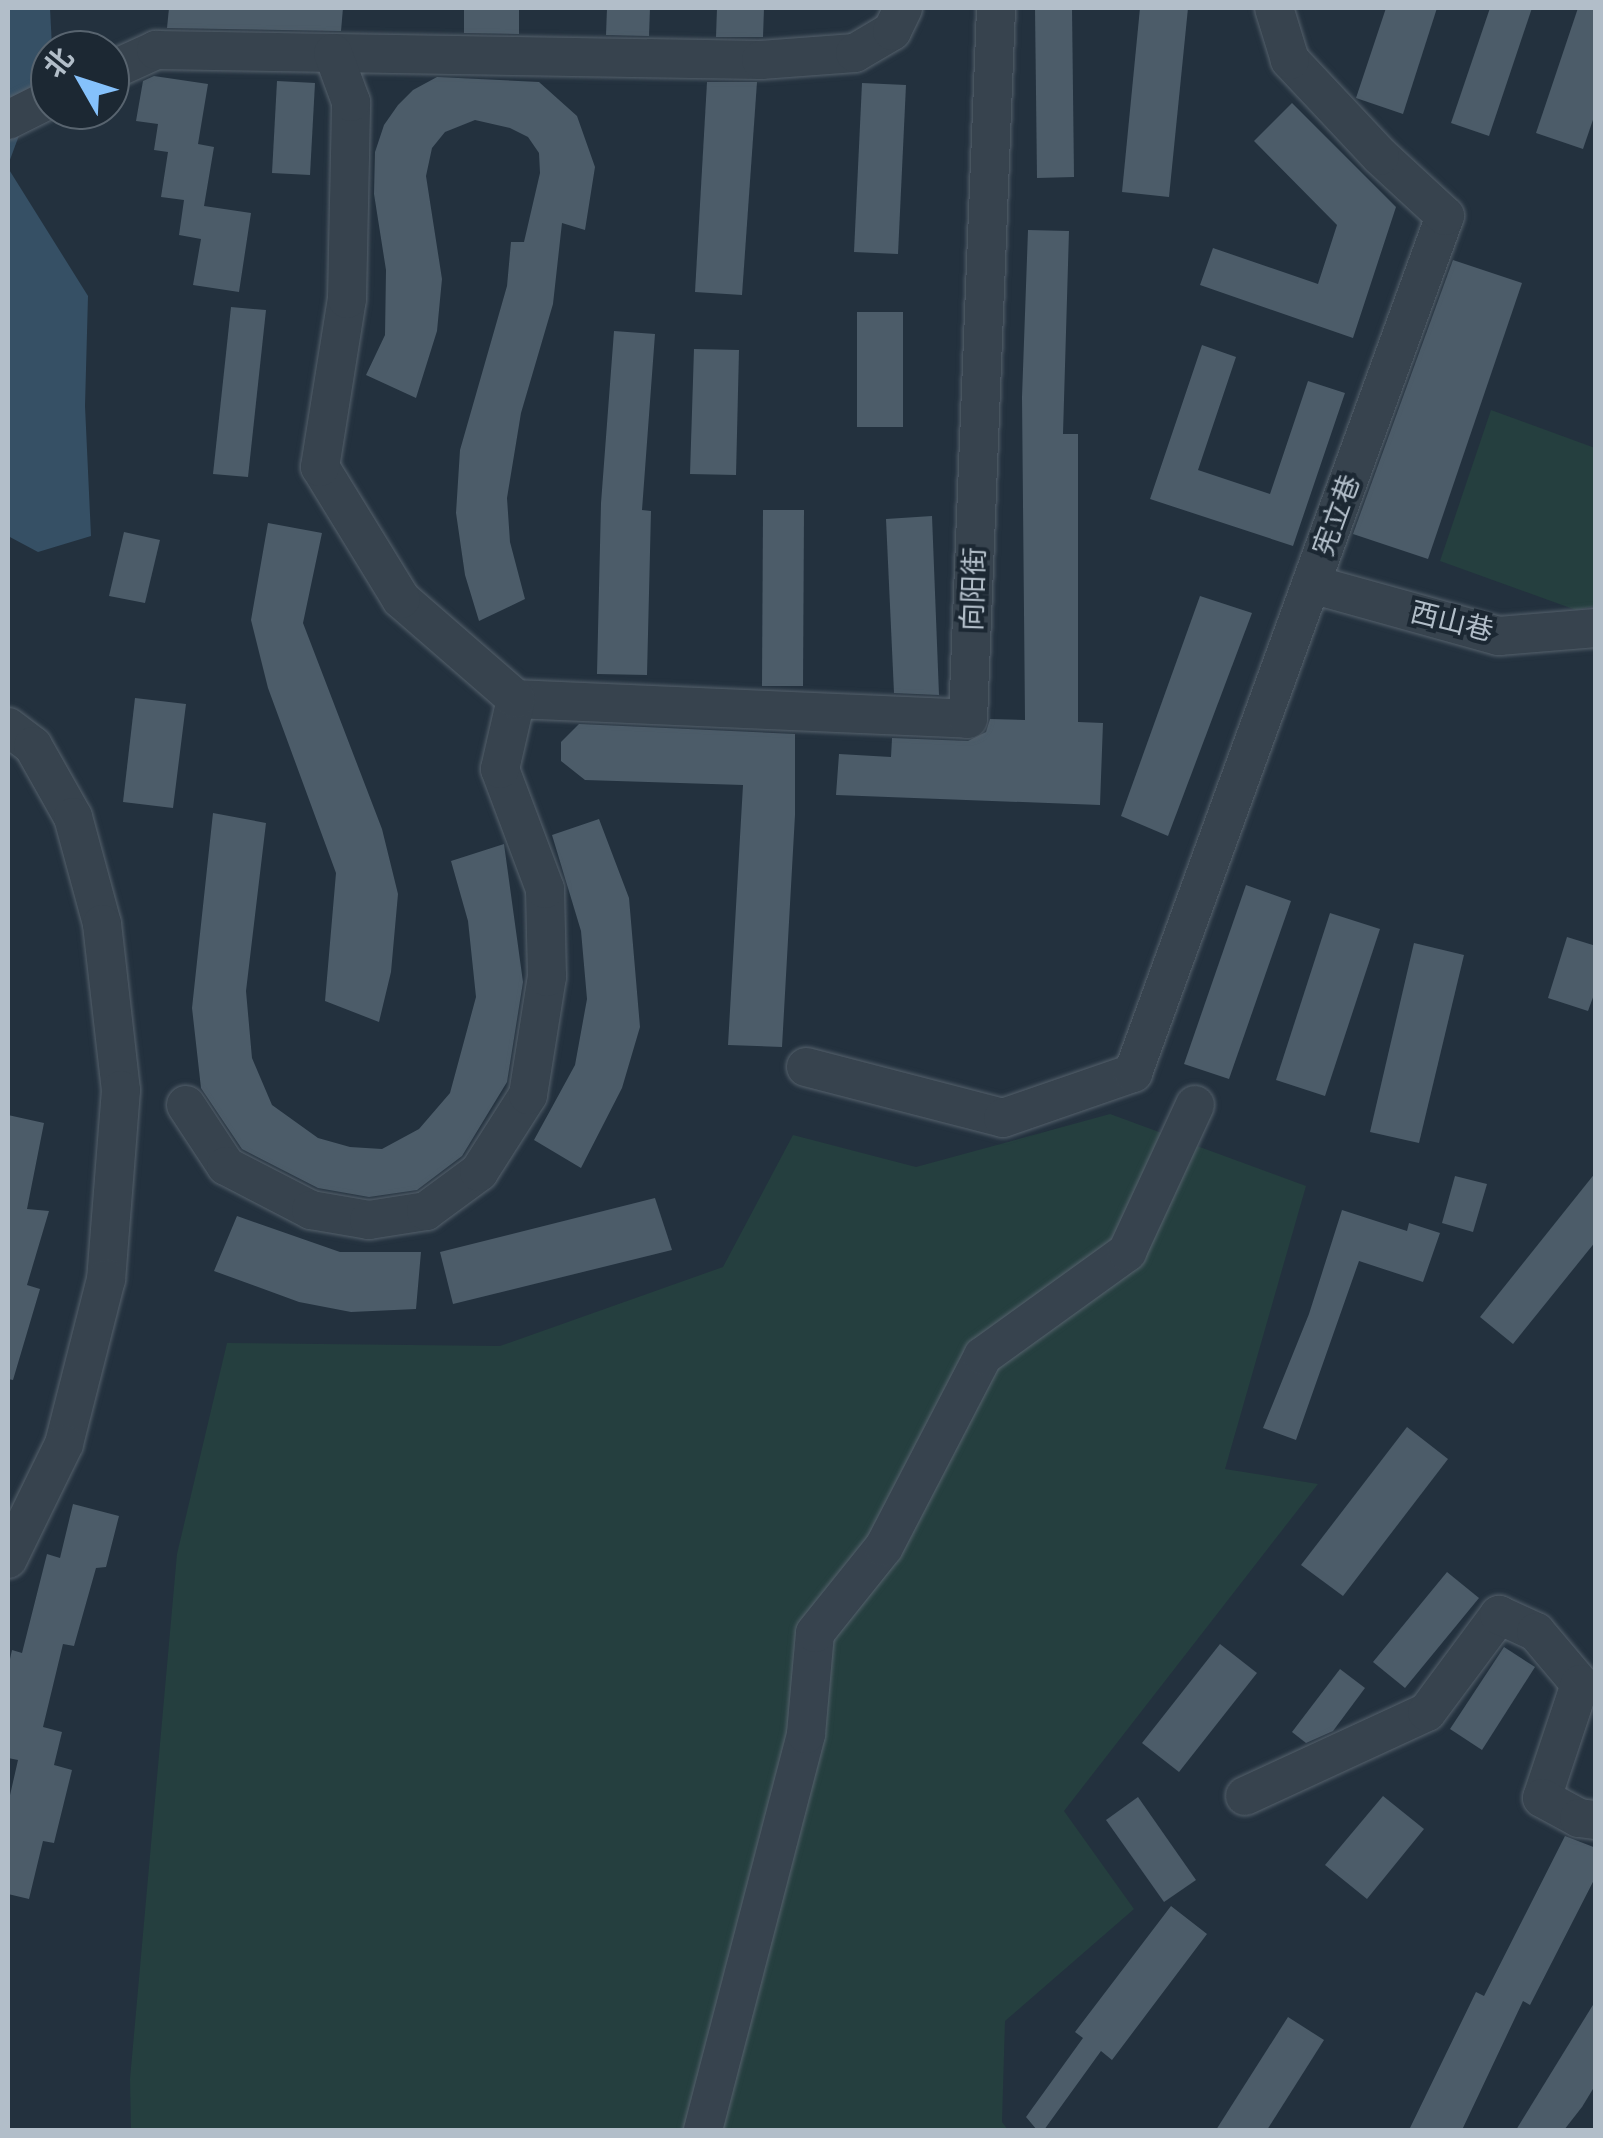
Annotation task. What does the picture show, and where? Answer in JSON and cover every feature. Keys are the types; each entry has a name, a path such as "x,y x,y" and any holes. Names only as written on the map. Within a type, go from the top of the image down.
{"street":[{"path":"130,62 156,50 761,60 855,52 892,31 902,8"},
{"name":"向阳街","path":"516,699 968,718 996,8"},
{"name":"宪立巷","path":"806,1067 1003,1118 1134,1073 1445,216 1380,156 1290,60 1274,8"},
{"path":"186,1105 226,1166 311,1210 370,1220 426,1211 479,1172 528,1094 547,977 546,889 500,768 516,699 401,599 320,467 346,299 351,102 333,53"},
{"name":"西山巷","path":"1312,584 1499,636 1596,628"},
{"path":"8,726 33,746 73,816 102,924 121,1090 106,1279 64,1444 8,1560"},
{"path":"704,2130 806,1734 815,1633 884,1547 983,1356 1127,1252 1195,1105"},
{"path":"1245,1796 1427,1712 1499,1615 1536,1632 1580,1684 1542,1798 1579,1818 1596,1820"}],"green space":[{"path":"1491,410 1595,448 1595,606 1576,610 1440,561"},
{"path":"1110,1114 1306,1186 1225,1469 1318,1484 1064,1811 1134,1909 1005,2021 1002,2122 1008,2130 131,2130 130,2079 177,1554 227,1343 500,1346 723,1267 793,1135 916,1167"}],"water":[{"path":"8,8 50,8 51,30 30,30 30,106 8,165"},
{"path":"8,168 88,296 85,406 91,536 38,552 8,536"}],"building":[{"path":"169,8 343,8 341,31 167,28"},
{"path":"464,8 519,8 519,34 464,33"},
{"path":"607,8 650,8 649,36 606,35"},
{"path":"717,8 764,8 763,37 716,37"},
{"path":"1035,8 1072,8 1074,177 1037,178"},
{"path":"1140,8 1188,8 1169,197 1122,192"},
{"path":"1386,8 1437,8 1403,114 1356,98"},
{"path":"1490,8 1532,8 1489,136 1451,123"},
{"path":"1578,8 1596,8 1596,111 1583,149 1536,133"},
{"path":"154,76 208,84 198,144 214,147 204,206 251,213 239,292 193,285 201,239 179,235 184,200 161,197 168,152 154,150 158,124 136,121 143,81"},
{"path":"437,77 539,82 577,116 595,167 585,230 562,223 553,304 521,413 507,498 510,542 525,599 479,621 465,575 456,513 460,450 507,286 511,242 524,242 540,173 539,153 528,137 510,128 475,120 445,132 432,148 426,176 442,279 437,331 416,398 366,375 385,335 386,270 374,194 375,152 384,125 398,105 413,90"},
{"path":"277,81 315,83 310,175 272,173"},
{"path":"707,82 757,82 742,295 695,292"},
{"path":"862,83 906,85 898,254 854,252"},
{"path":"1292,103 1396,207 1353,338 1200,285 1213,248 1318,284 1337,225 1254,141"},
{"path":"1028,230 1069,231 1063,434 1078,434 1078,722 1103,723 1100,805 836,795 839,754 891,757 892,738 968,741 986,732 990,719 1025,720 1022,397"},
{"path":"1453,260 1522,283 1428,559 1353,534"},
{"path":"231,307 266,310 248,477 213,474"},
{"path":"857,312 903,312 903,427 857,427"},
{"path":"614,331 655,334 642,510 651,511 647,675 597,674 601,503"},
{"path":"1202,345 1236,357 1198,470 1270,494 1308,381 1345,393 1293,546 1150,499"},
{"path":"694,349 739,350 736,475 690,474"},
{"path":"763,510 804,510 803,686 762,686"},
{"path":"932,516 939,695 894,693 886,519"},
{"path":"268,523 322,533 303,623 382,829 398,894 391,972 379,1022 325,1001 336,873 268,688 251,620"},
{"path":"124,532 160,540 145,603 109,596"},
{"path":"1200,596 1252,613 1168,836 1121,816"},
{"path":"135,698 186,704 173,808 123,802"},
{"path":"579,724 795,734 795,815 782,1047 728,1045 743,785 585,780 561,761 561,742"},
{"path":"213,813 266,823 246,991 252,1058 272,1105 318,1138 350,1147 382,1149 419,1129 450,1093 476,997 468,921 451,861 504,844 523,982 507,1082 462,1156 417,1190 369,1197 318,1188 242,1149 201,1088 192,1008"},
{"path":"599,819 629,898 640,1027 622,1088 581,1168 534,1140 575,1065 587,999 581,931 552,835"},
{"path":"1246,885 1291,901 1229,1079 1184,1064"},
{"path":"1330,913 1380,929 1325,1096 1276,1080"},
{"path":"1567,937 1596,946 1596,989 1588,1011 1548,998"},
{"path":"1414,943 1464,955 1419,1143 1370,1132"},
{"path":"8,1115 44,1123 27,1209 49,1211 27,1285 40,1289 13,1380 8,1379"},
{"path":"1596,1172 1596,1241 1513,1344 1480,1317"},
{"path":"1455,1176 1487,1184 1473,1232 1442,1223"},
{"path":"655,1198 672,1250 453,1304 440,1252"},
{"path":"1342,1210 1407,1231 1409,1223 1440,1233 1423,1282 1359,1261 1296,1440 1263,1428 1309,1314"},
{"path":"237,1216 340,1252 421,1252 416,1309 351,1312 299,1302 214,1271"},
{"path":"1407,1427 1448,1459 1343,1596 1301,1565"},
{"path":"73,1504 119,1516 106,1567 96,1568 74,1646 63,1644 43,1727 62,1732 54,1765 72,1770 54,1843 43,1841 29,1899 8,1894 8,1804 18,1760 8,1758 8,1668 12,1650 22,1653 47,1554 60,1558"},
{"path":"1447,1572 1479,1598 1405,1688 1373,1662"},
{"path":"1220,1644 1257,1673 1179,1772 1142,1743"},
{"path":"1504,1647 1535,1667 1482,1750 1450,1729"},
{"path":"1340,1669 1365,1688 1333,1731 1306,1743 1292,1732"},
{"path":"1383,1796 1424,1829 1367,1899 1325,1865"},
{"path":"1138,1797 1196,1880 1164,1902 1106,1820"},
{"path":"1565,1836 1596,1848 1596,1876 1530,2005 1523,2001 1462,2130 1409,2130 1476,1992 1484,1996"},
{"path":"1171,1906 1207,1934 1112,2060 1101,2051 1044,2130 1037,2130 1026,2117 1083,2038 1075,2032"},
{"path":"1596,2000 1596,2084 1582,2107 1564,2130 1516,2130"},
{"path":"1288,2017 1324,2040 1267,2130 1216,2130"}]}
